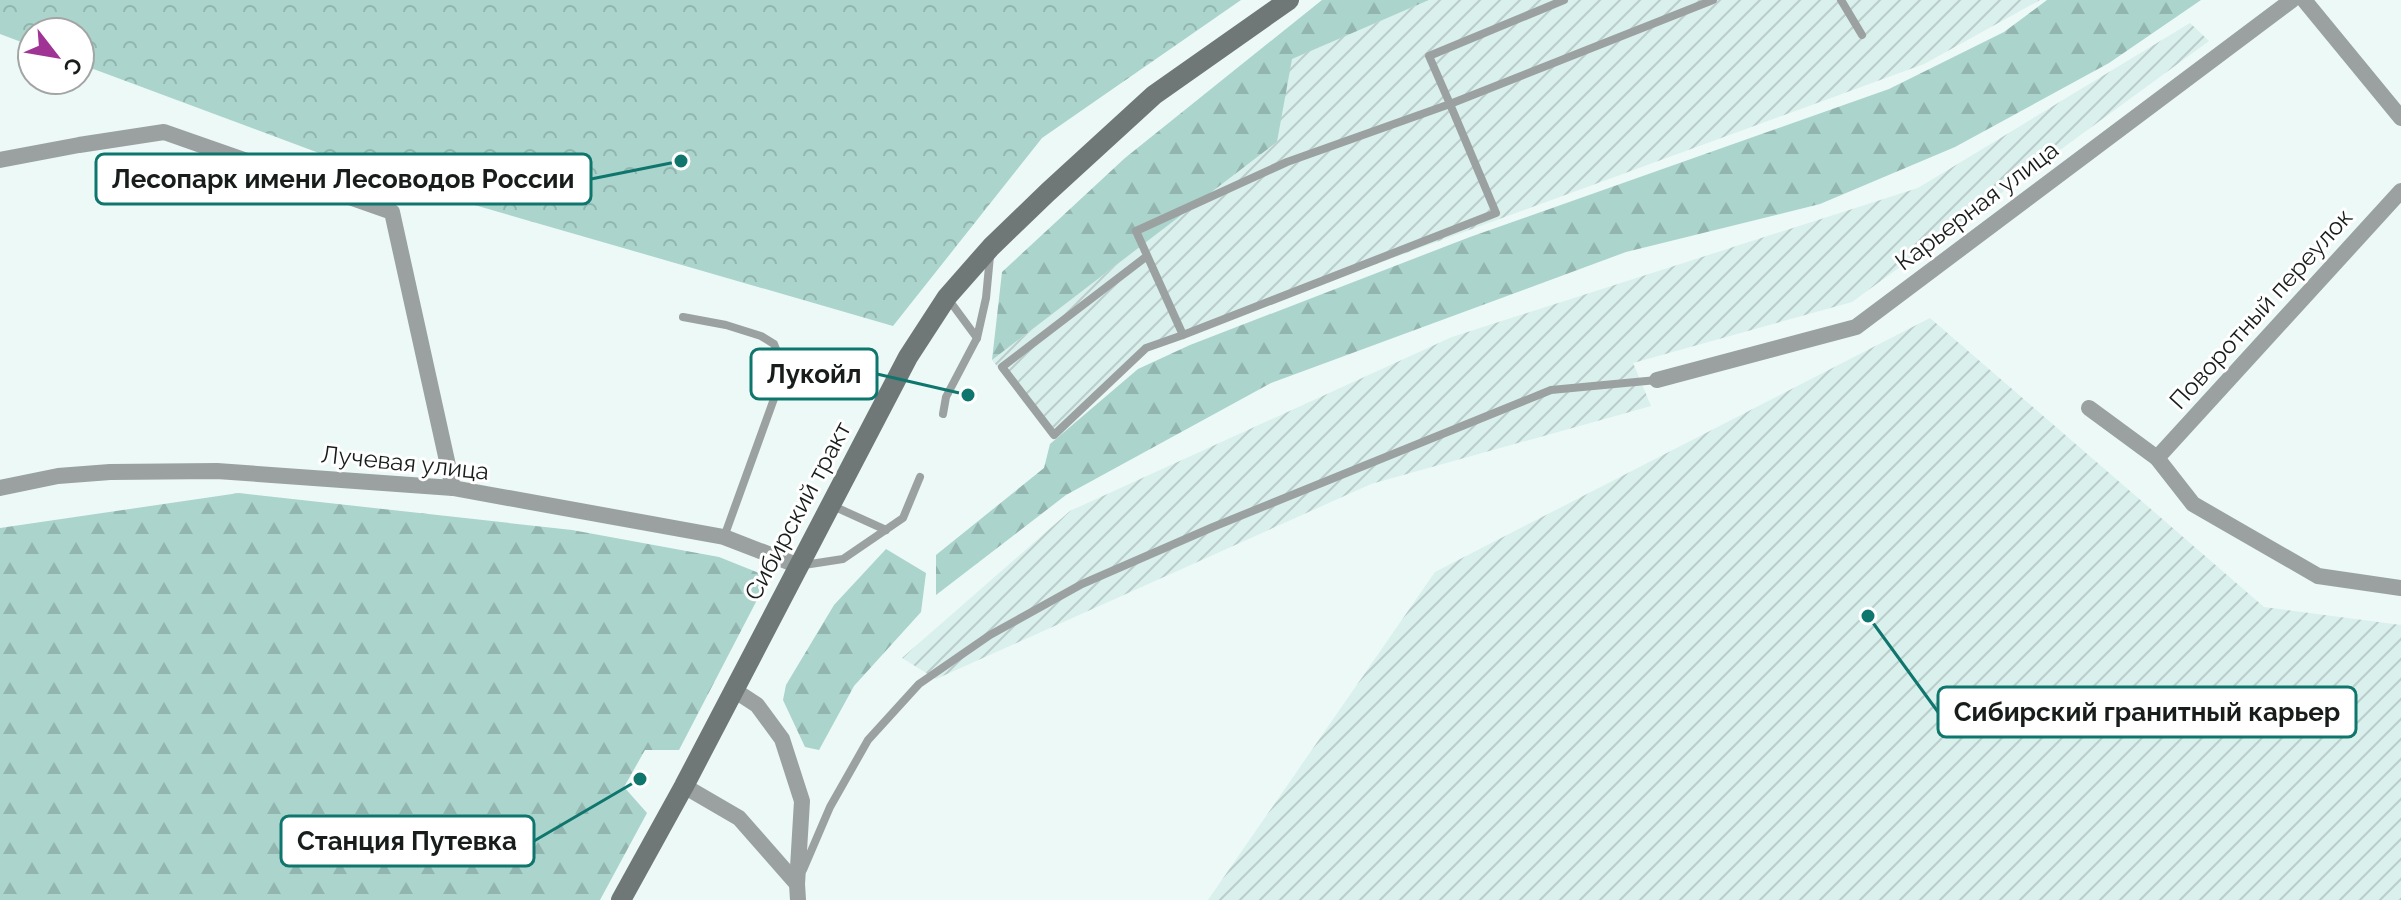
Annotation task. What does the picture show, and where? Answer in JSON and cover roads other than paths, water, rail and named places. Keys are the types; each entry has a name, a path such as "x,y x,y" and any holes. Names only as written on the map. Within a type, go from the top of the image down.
{"main road":[{"name":"Сибирский тракт","path":"621,900 684,786 908,357 947,297 991,247 1154,95 1289,0"}],"street":[{"name":"Карьерная улица","path":"1657,380 1856,327 2292,0"},
{"path":"2304,0 2401,118"},
{"path":"0,160 164,132 392,212 453,488"},
{"name":"Поворотный переулок","path":"2157,458 2401,191"},
{"path":"2089,408 2157,458 2193,504 2318,576 2401,588"},
{"name":"Лучевая улица","path":"0,488 58,476 217,471 453,488 724,537 799,566"},
{"path":"734,690 757,705 782,739 802,801 798,892"},
{"path":"684,786 739,818 798,892"}],"lane":[{"path":"1147,256 1002,367 1054,435 1146,348 1496,213 1429,56 1564,0"},
{"path":"1183,335 1136,231 1287,162 1450,104 1713,0"},
{"path":"1841,0 1862,35"},
{"path":"943,414 946,397 977,338 986,298 991,247"},
{"path":"947,297 977,338"},
{"path":"683,317 726,325 761,336 774,344 783,367 724,537"},
{"path":"798,892 830,807 868,740 919,684 990,635 1082,584 1213,527 1551,390 1657,380"},
{"path":"799,566 843,559 903,518 920,477"},
{"path":"831,505 886,530"}],"place":[{"name":"Лесопарк имени Лесоводов России","path":"681,161"},
{"name":"Лукойл","path":"968,395"},
{"name":"Сибирский гранитный карьер","path":"1868,616"},
{"name":"Станция Путевка","path":"640,779"}]}
